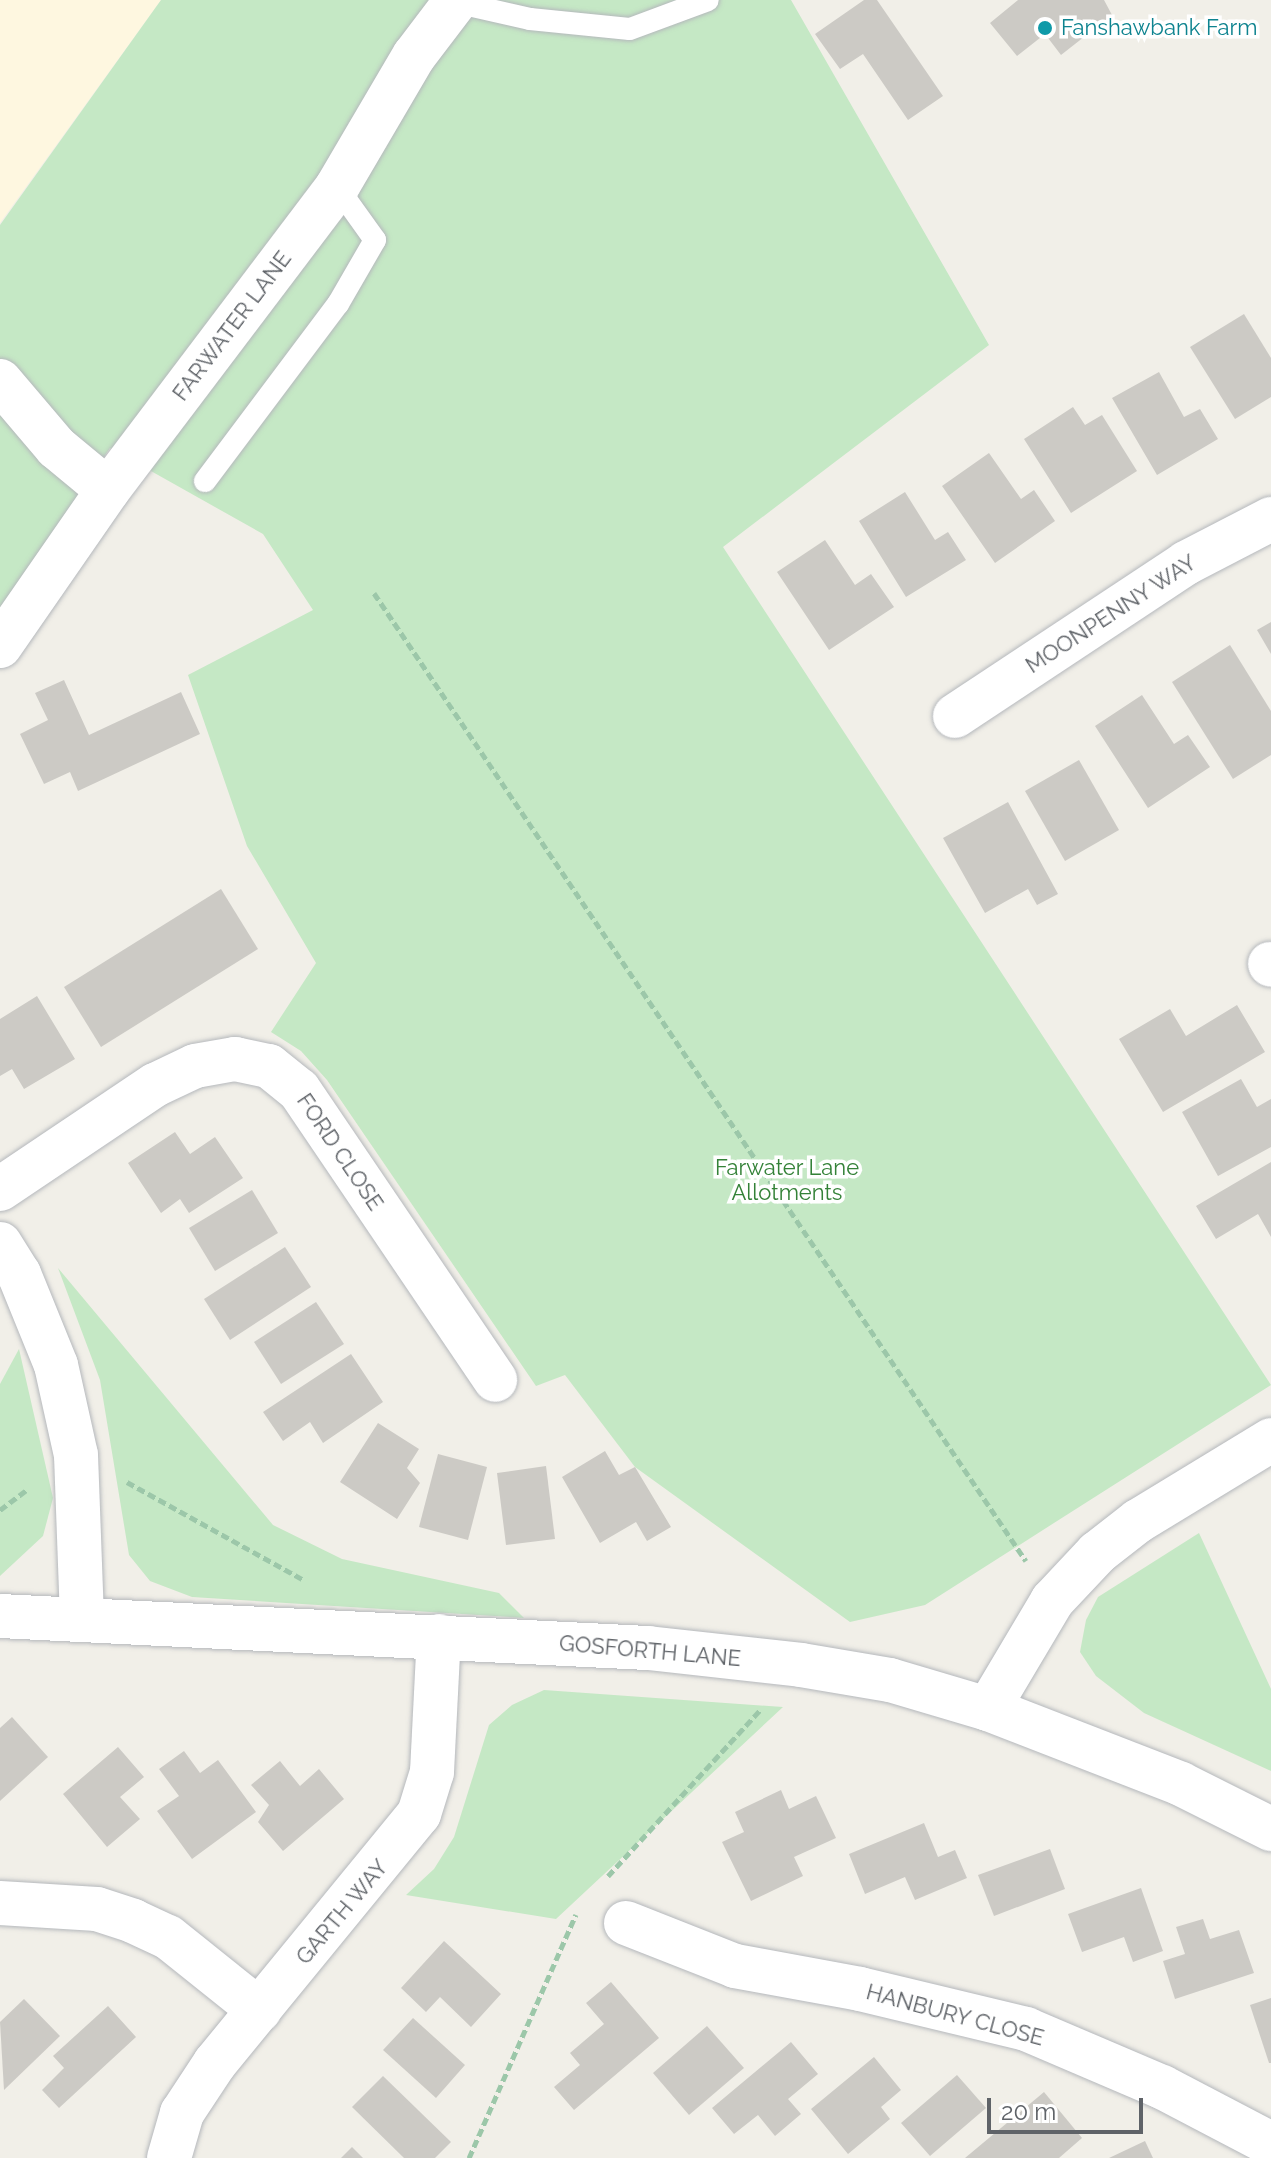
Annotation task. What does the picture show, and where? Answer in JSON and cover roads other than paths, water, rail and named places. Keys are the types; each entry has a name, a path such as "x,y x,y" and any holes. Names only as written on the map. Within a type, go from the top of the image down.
{"street":[{"name":"FARWATER LANE","path":"0,646 108,490 337,187 414,56 455,2"},
{"path":"0,381 56,447 108,490"},
{"name":"MOONPENNY WAY","path":"955,716 1186,563 1271,519"},
{"name":"FORD CLOSE","path":"0,1189 155,1085 195,1066 235,1059 269,1066 299,1090 495,1380"},
{"path":"0,1244 19,1274 56,1365 76,1455 82,1617"},
{"path":"988,1709 1052,1601 1097,1553 1138,1521 1271,1440"},
{"name":"GOSFORTH LANE","path":"0,1616 82,1617 648,1648 801,1665 890,1680 988,1709 1181,1784 1271,1829"},
{"name":"GARTH WAY","path":"169,2158 182,2113 259,2010 419,1814 432,1772 439,1636"},
{"path":"0,1903 97,1909 133,1921 168,1937 259,2010"},
{"name":"HANBURY CLOSE","path":"626,1923 735,1966 860,1989 1026,2029 1162,2087 1271,2144"}],"lane":[{"path":"455,2 530,19 630,29 708,0"},
{"path":"205,481 338,304 375,240 337,187"}],"place":[{"name":"Fanshawbank Farm","path":"1045,28"}],"park label":[{"name":"Farwater Lane Allotments","path":"787,1180"}]}
